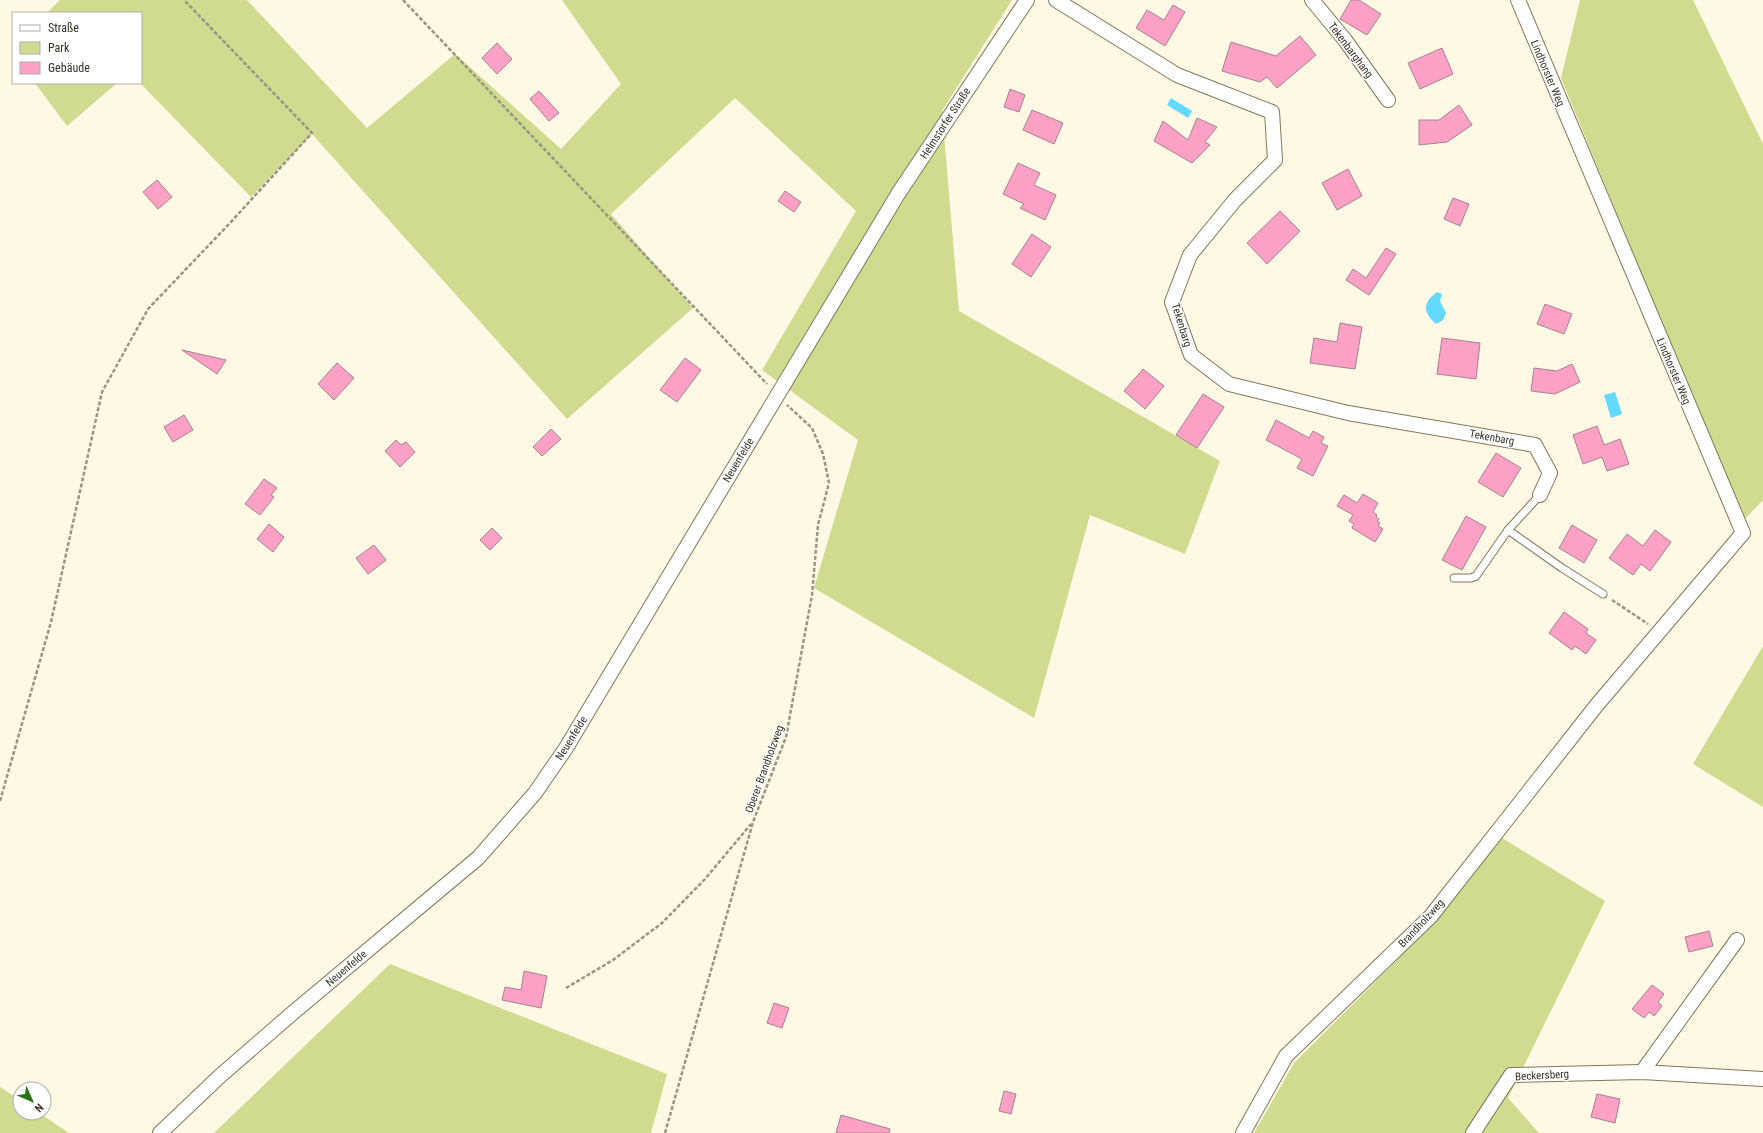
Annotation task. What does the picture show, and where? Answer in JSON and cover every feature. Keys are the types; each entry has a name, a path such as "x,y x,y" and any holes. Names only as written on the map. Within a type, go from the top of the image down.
{"street":[{"name":"Helmstorfer Straße","path":"866,247 898,194 1027,0"},
{"name":"Tekenbarg","path":"1056,0 1177,75 1272,112 1275,160 1235,200 1190,255 1172,302 1192,355 1228,384 1348,413 1535,445 1550,473 1540,495"},
{"name":"Tekenbarghang","path":"1312,0 1345,40 1388,100"},
{"name":"Lindhorster Weg","path":"1518,0 1743,533 1596,706"},
{"name":"Neuenfelde","path":"160,1133 220,1076 289,1016 478,858 535,793 566,748 866,247"},
{"name":"Brandholzweg","path":"1243,1133 1286,1056 1431,916 1596,706"},
{"path":"1642,1072 1737,940"},
{"name":"Beckersberg","path":"1472,1133 1511,1075 1642,1072 1763,1079"}],"lane":[{"path":"1454,578 1471,578 1476,576 1508,530 1540,495"},
{"path":"1508,530 1562,568 1603,594"}],"path":[{"path":"0,800 52,622 102,392 148,309 312,134 184,0"},
{"name":"Oberer Brandholzweg","path":"402,0 777,396 812,428 824,454 829,482 818,525 812,595 786,736 753,822 665,1133"},
{"path":"1603,594 1660,631"},
{"path":"566,988 613,960 662,923 705,879 753,822"}],"green space":[{"path":"60,0 247,0 367,128 455,54 561,149 621,84 562,0 1012,0 942,111 959,311 1220,461 1185,554 1090,515 1034,718 814,588 858,440 762,370 856,211 735,98 611,214 693,308 567,419 312,134 251,197 141,84 142,12 48,12"},
{"path":"1580,0 1693,0 1763,144 1763,500 1743,521 1561,78"},
{"path":"36,84 116,84 67,126"},
{"path":"1763,646 1763,807 1693,764"},
{"path":"1502,838 1605,901 1508,1098 1539,1133 1254,1133 1294,1063 1430,927"},
{"path":"390,964 667,1074 651,1133 214,1133"},
{"path":"0,1087 12,1095 12,1121 51,1121 69,1133 0,1133"}],"water":[{"path":"1171,98 1192,111 1188,118 1167,105"},
{"path":"1437,292 1442,294 1440,301 1446,313 1443,320 1436,324 1427,312 1426,308 1429,300"},
{"path":"1615,392 1622,414 1611,418 1604,395"}],"building":[{"path":"1351,0 1359,0 1381,14 1367,35 1340,19"},
{"path":"1173,5 1185,12 1165,46 1136,28 1147,10 1164,20"},
{"path":"1300,36 1316,55 1277,88 1267,77 1260,82 1222,71 1231,42 1276,56"},
{"path":"497,43 512,59 497,74 482,58"},
{"path":"1442,48 1453,74 1420,89 1408,63"},
{"path":"1010,89 1025,95 1019,112 1004,107"},
{"path":"539,91 559,113 549,121 530,99"},
{"path":"1459,105 1472,125 1447,142 1419,145 1419,120 1439,120"},
{"path":"1032,110 1063,123 1054,144 1023,130"},
{"path":"1197,118 1217,127 1205,142 1210,145 1192,163 1154,141 1163,121 1188,140"},
{"path":"1018,163 1040,173 1034,185 1056,195 1045,220 1020,208 1024,204 1003,194"},
{"path":"1348,169 1362,196 1337,210 1322,183"},
{"path":"157,180 172,197 158,209 143,192"},
{"path":"785,191 801,202 794,212 778,201"},
{"path":"1453,198 1469,204 1460,226 1444,219"},
{"path":"1280,211 1300,231 1267,264 1247,243"},
{"path":"1032,234 1051,247 1031,277 1012,264"},
{"path":"1386,248 1396,254 1369,295 1346,280 1353,269 1366,278"},
{"path":"1545,304 1572,314 1564,334 1537,324"},
{"path":"1340,323 1362,327 1355,369 1310,363 1314,338 1337,342"},
{"path":"1442,338 1480,343 1476,379 1437,374"},
{"path":"182,350 226,360 217,374"},
{"path":"685,358 701,370 677,402 660,390"},
{"path":"337,363 354,378 334,400 318,384"},
{"path":"1572,364 1580,382 1555,394 1531,391 1534,368 1557,371"},
{"path":"1143,369 1164,386 1145,409 1124,391"},
{"path":"1203,394 1224,407 1197,448 1176,435"},
{"path":"184,415 193,430 173,442 164,427"},
{"path":"1276,420 1309,438 1313,431 1324,437 1321,443 1328,446 1313,476 1297,468 1302,459 1266,440"},
{"path":"1597,426 1604,445 1620,439 1629,464 1607,471 1602,457 1583,464 1573,435"},
{"path":"551,429 561,439 542,456 533,447"},
{"path":"396,440 401,445 406,442 415,452 400,467 385,451"},
{"path":"1496,453 1521,468 1503,497 1478,482"},
{"path":"264,479 277,488 271,495 274,497 260,515 245,504"},
{"path":"1363,494 1378,503 1373,512 1379,519 1377,521 1380,523 1378,526 1383,529 1375,542 1352,528 1354,524 1349,521 1353,515 1337,506 1344,495 1357,503"},
{"path":"1466,516 1486,527 1462,570 1442,560"},
{"path":"269,524 284,537 273,552 257,539"},
{"path":"1572,525 1597,540 1584,563 1559,548"},
{"path":"492,528 502,538 490,550 480,540"},
{"path":"1655,530 1671,542 1650,571 1641,564 1633,575 1609,558 1627,534 1643,546"},
{"path":"374,545 386,560 368,574 356,558"},
{"path":"1564,612 1588,629 1586,633 1596,640 1586,654 1575,646 1572,650 1549,633"},
{"path":"1709,931 1713,946 1689,952 1685,937"},
{"path":"524,971 547,976 541,1008 502,1000 505,987 521,990"},
{"path":"1652,985 1664,994 1658,1002 1662,1006 1654,1016 1649,1012 1644,1018 1632,1009"},
{"path":"774,1003 789,1008 782,1028 767,1023"},
{"path":"1004,1091 1016,1094 1011,1114 999,1111"},
{"path":"1597,1094 1620,1099 1615,1123 1591,1117"},
{"path":"841,1115 890,1129 889,1133 836,1133"}]}
